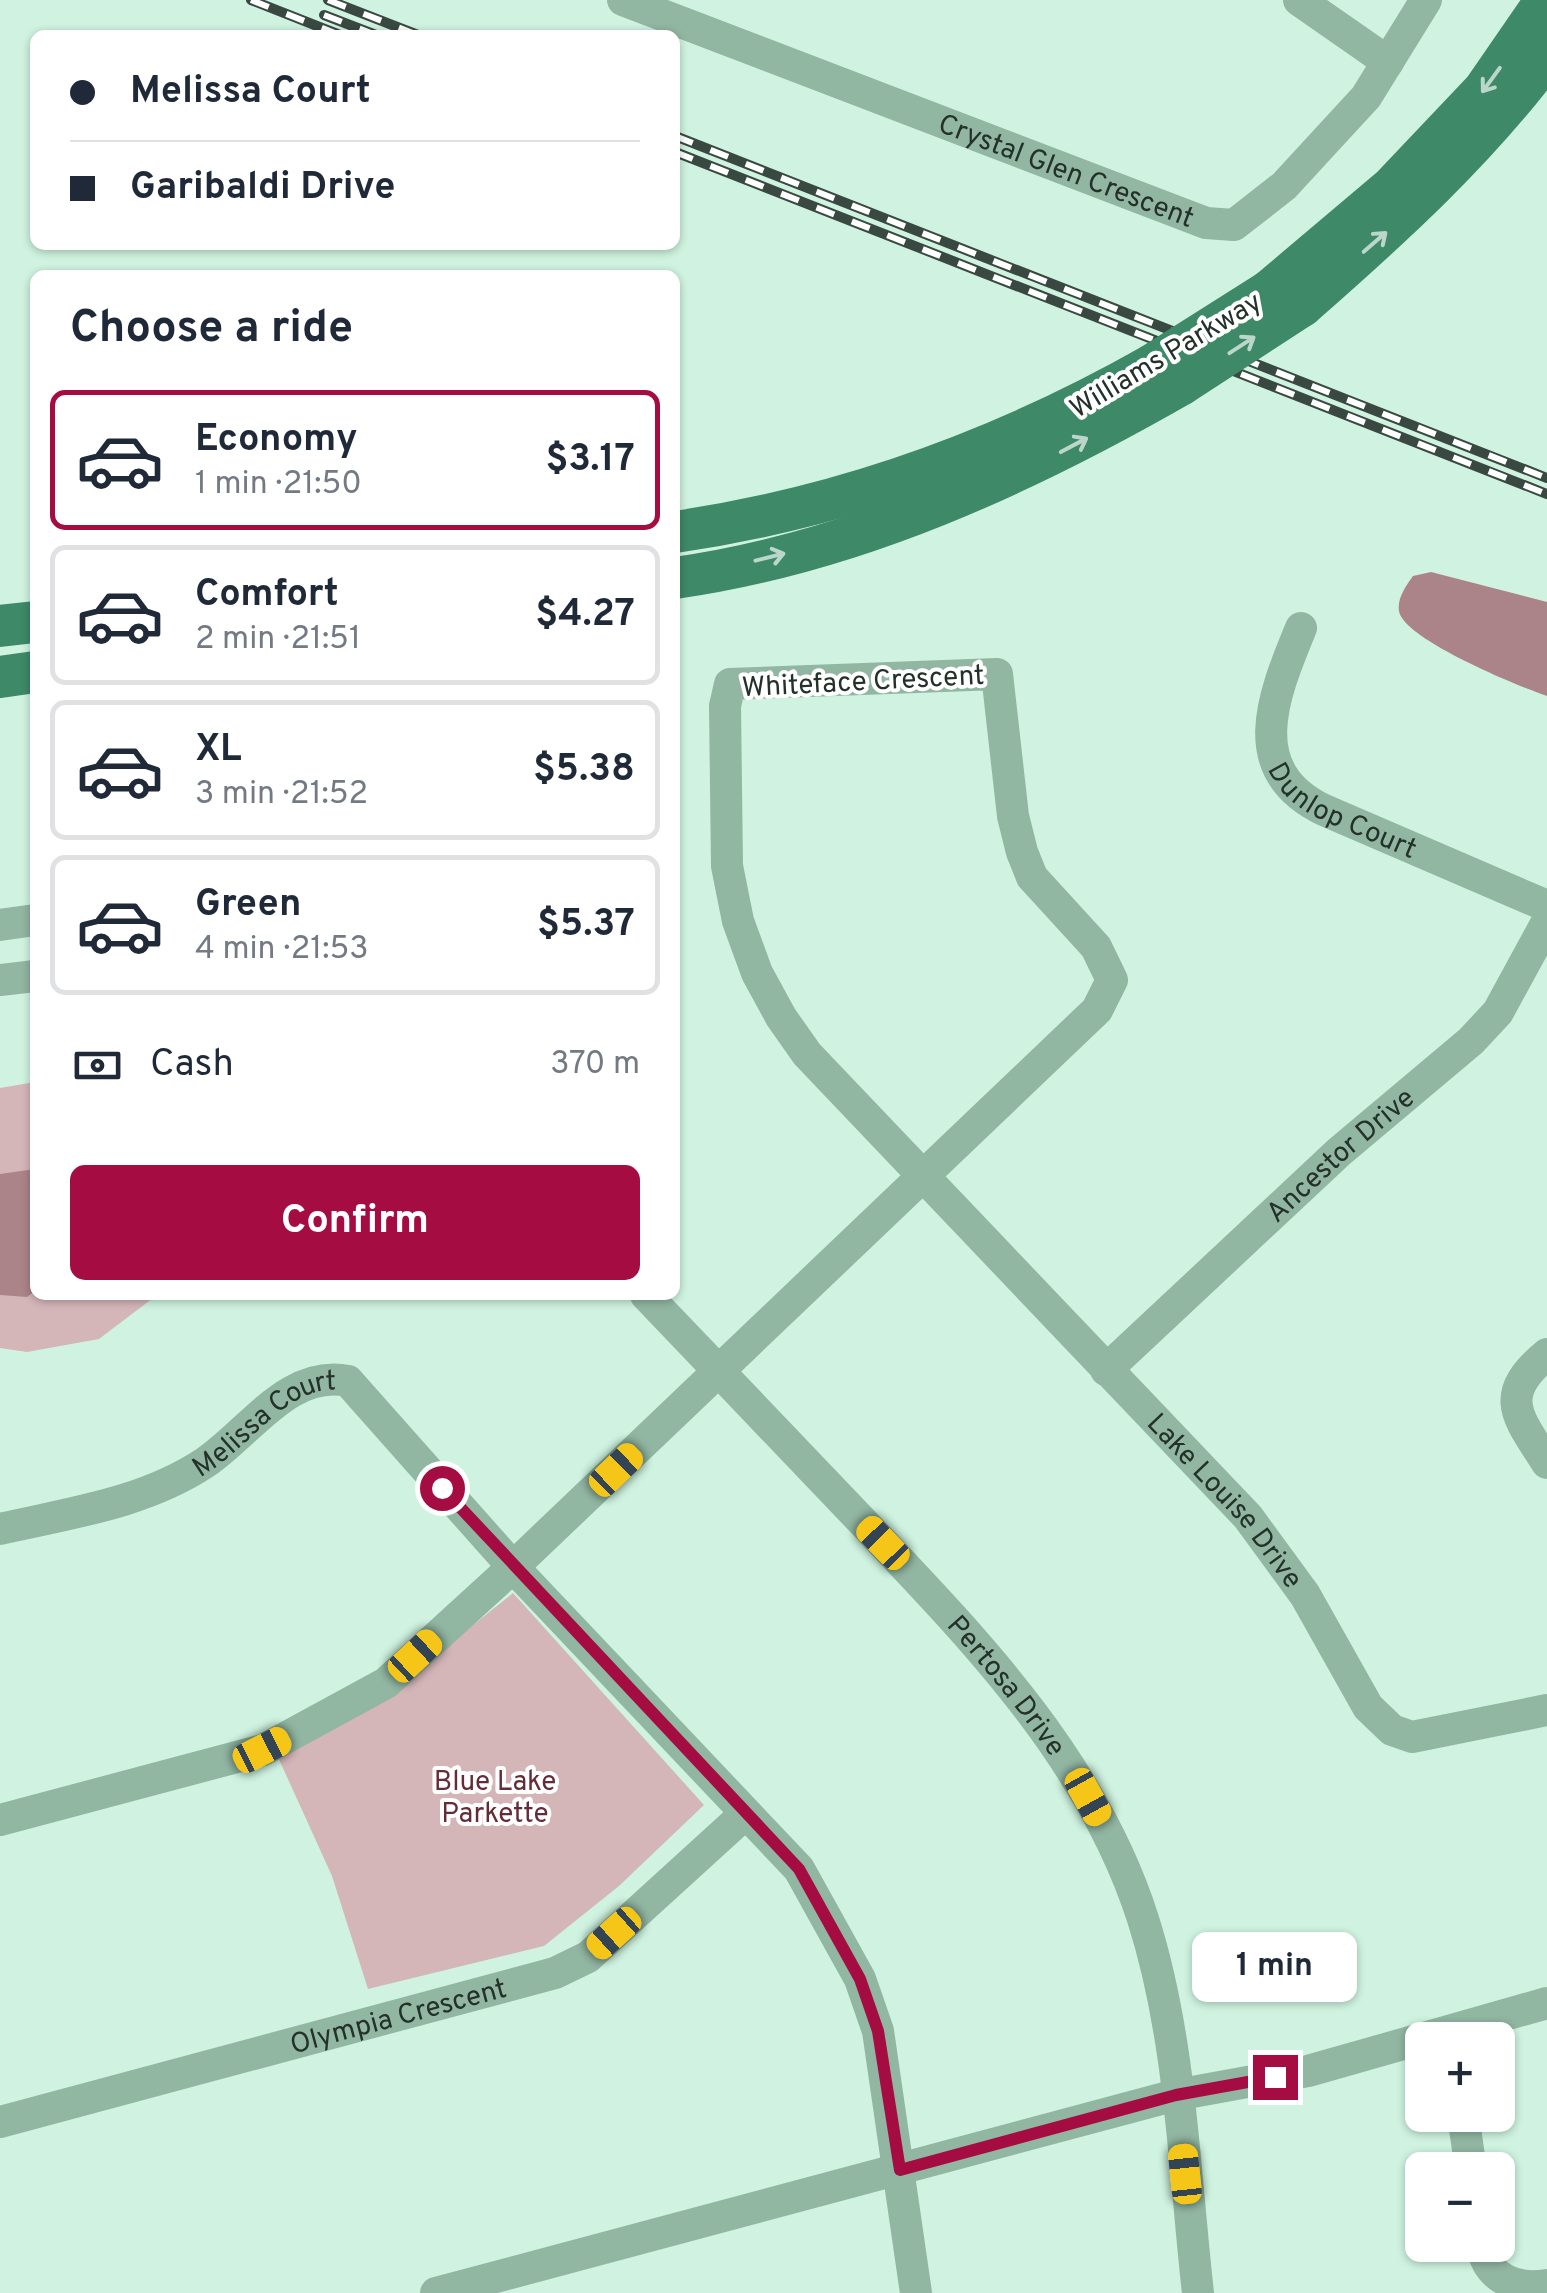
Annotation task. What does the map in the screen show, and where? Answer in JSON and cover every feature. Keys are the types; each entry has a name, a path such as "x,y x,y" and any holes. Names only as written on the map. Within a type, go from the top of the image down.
{"main road":[{"name":"Williams Parkway","path":"1285,299 1484,90 1546,0"},
{"name":"Williams Parkway","path":"680,577 796,550 952,500 1036,465 1413,209 1509,107 1547,56"},
{"name":"Williams Parkway","path":"680,531 820,504 902,481 1167,374"},
{"path":"0,626 30,623"},
{"path":"0,677 30,673"}],"street":[{"name":"Crystal Glen Crescent","path":"623,0 1206,223 1234,225 1284,186 1366,97 1426,0"},
{"path":"1299,0 1388,62"},
{"name":"Dunlop Court","path":"1301,628 1271,710 1272,757 1298,794 1324,810 1547,906"},
{"name":"Whiteface Crescent","path":"0,1820 262,1750 386,1682 720,1372 1096,1010 1112,980 1096,947 1032,877 1022,852 1013,816 998,674 730,684 726,706 726,866 738,921 757,973 807,1054 922,1176"},
{"path":"0,925 30,921"},
{"name":"Ancestor Drive","path":"1106,1370 1338,1152 1470,1041 1498,1012 1547,922"},
{"path":"0,980 30,977"},
{"name":"Lake Louise Drive","path":"922,1176 1267,1541 1305,1595 1368,1708 1387,1726 1412,1738 1547,1710"},
{"name":"Pertosa Drive","path":"651,1300 964,1629 1023,1699 1075,1773 1114,1846 1142,1918 1165,2002 1198,2293"},
{"path":"1547,1354 1521,1382 1514,1402 1521,1424 1547,1463"},
{"name":"Melissa Court","path":"0,1529 136,1497 205,1462 290,1394 326,1376 348,1381 513,1567 799,1869 860,1979 878,2031 916,2293"},
{"name":"Olympia Crescent","path":"0,2122 555,1973 588,1956 745,1814"},
{"path":"1492,2022 1547,2003"},
{"path":"436,2293 1176,2095 1308,2071 1405,2047"},
{"path":"1488,2262 1501,2278 1528,2288 1547,2285"}],"green space":[{"path":"30,1083 30,1300 150,1300 99,1339 27,1352 0,1348 0,1088"},
{"name":"Blue Lake Parkette","path":"513,1593 704,1805 619,1886 544,1946 368,1989 332,1876 277,1755 384,1696"}],"shaded area":[{"path":"1431,572 1547,602 1547,696 1464,661 1405,622 1399,611 1403,592 1413,576"},
{"path":"30,1170 27,1297 0,1295 0,1174"}],"railway":[{"path":"251,0 327,30"},
{"path":"328,0 405,30"},
{"path":"324,15 363,30"},
{"path":"680,138 1547,478"},
{"path":"680,154 1547,494"}],"route":[{"path":"442,1488 799,1869 860,1979 878,2031 900,2170 1176,2095 1275,2077"}]}
